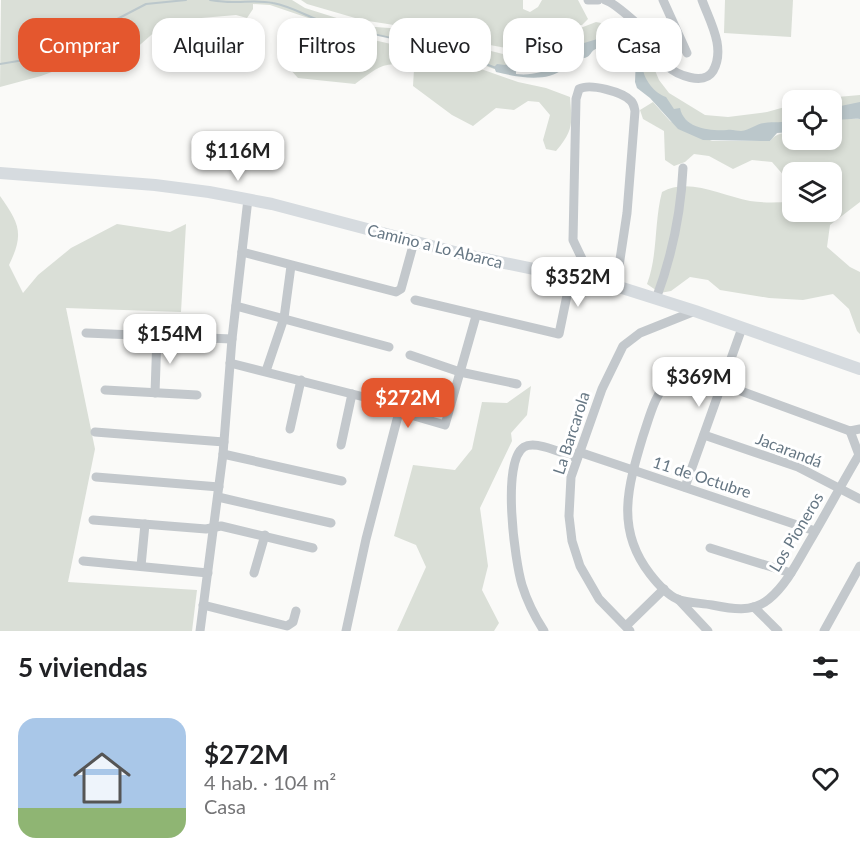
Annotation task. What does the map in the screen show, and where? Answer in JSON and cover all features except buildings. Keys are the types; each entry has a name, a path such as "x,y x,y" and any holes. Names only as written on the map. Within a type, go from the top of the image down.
{"main road":[{"name":"Camino a Lo Abarca","path":"0,173 155,185 248,199 307,212 414,242 616,286 860,369"}],"street":[{"path":"588,0 598,0"},
{"path":"605,0 617,6 648,34 669,68 698,80 707,77 712,72 717,49 717,38 702,0"},
{"path":"663,0 687,53"},
{"path":"586,279 584,263 573,240 576,99 578,92 585,87 608,90 629,100 635,111 627,213 616,286"},
{"path":"656,299 675,235 681,201 683,168"},
{"path":"200,631 223,454 232,339 248,199"},
{"path":"242,252 396,292 401,289 414,242"},
{"path":"266,371 284,318 291,266"},
{"path":"415,300 559,334 571,276"},
{"path":"236,306 389,347"},
{"name":"La Barcarola","path":"628,629 599,599 576,554 570,529 568,502 571,477 602,389 623,346 640,333 695,311"},
{"path":"380,405 445,425 476,316"},
{"path":"685,487 742,328"},
{"path":"86,333 232,339"},
{"path":"155,393 157,336"},
{"path":"410,355 460,372 517,384"},
{"path":"230,363 364,397"},
{"name":"Los Pioneros","path":"687,374 723,384 855,430 860,454 791,573 769,599 754,607 735,609 678,599 664,589 641,561 630,535 626,506 633,470 654,405 666,384 674,378 687,374"},
{"path":"290,429 301,380"},
{"path":"105,390 197,395"},
{"path":"341,445 352,394"},
{"path":"346,631 366,539 399,412"},
{"path":"95,432 224,442"},
{"name":"Jacarandá","path":"704,435 798,467 860,499"},
{"name":"11 de Octubre","path":"544,631 527,598 516,559 511,502 514,471 519,452 524,447 539,446 633,470 815,531"},
{"path":"223,454 342,480"},
{"path":"96,477 219,487"},
{"path":"218,497 331,523"},
{"path":"93,520 206,529 221,526 313,548"},
{"path":"141,567 145,524"},
{"path":"254,573 265,535"},
{"path":"710,548 791,573"},
{"path":"83,561 208,573"},
{"path":"824,631 860,566"},
{"path":"628,629 664,589"},
{"path":"678,599 708,631"},
{"path":"203,605 287,626 292,622 296,611"},
{"path":"754,607 778,631"}],"shaded area":[{"path":"1,0 292,0 305,8 337,18 308,18 270,5 253,4 253,9 247,18 236,15 152,18 152,34 140,45 140,18 18,18 18,72 52,72 0,87"},
{"path":"301,0 523,0 523,9 530,12 538,7 542,0 578,0 588,19 584,23 584,18 503,18 503,47 491,45 491,18 389,18 389,24 377,22 377,18 355,18 307,4"},
{"path":"725,0 793,0 791,37 724,33"},
{"path":"596,22 596,48 584,52 584,27"},
{"path":"377,27 389,28 389,37 377,35"},
{"path":"596,39 596,49 584,58 584,43"},
{"path":"377,41 389,44 389,65 377,69"},
{"path":"491,51 503,54 503,69 491,68"},
{"path":"497,64 503,65 503,72 532,74 558,72 549,76 531,78 496,72 494,67"},
{"path":"293,72 372,72 355,84 298,78"},
{"path":"414,72 490,72 518,82 546,88 570,97 569,132 556,151 546,149 543,140 550,115 539,102 528,101 514,110 496,108 473,126 452,115 413,86"},
{"path":"635,72 643,72 650,85 666,97 674,109 680,108 687,120 699,127 741,131 768,122 782,121 782,133 777,133 770,141 703,140 678,129 650,98 637,88"},
{"path":"637,72 656,72 669,93 705,115 728,117 782,108 782,129 747,135 700,131 640,84"},
{"path":"860,95 860,116 848,119 860,119 860,202 842,216 842,162 782,162 782,174 772,162 752,160 733,169 709,156 694,154 685,162 674,166 665,160 664,131 643,119 640,110 653,102 670,121 712,141 770,141 782,134 782,150 842,150 842,97"},
{"path":"860,102 860,119 842,120 842,106"},
{"path":"683,186 694,187 750,201 782,201 782,222 834,222 830,225 827,247 850,267 860,272 860,334 849,309 833,294 803,300 769,298 720,290 708,280 690,277 671,291 660,293 647,284 653,262 662,192"},
{"path":"0,196 12,214 18,229 17,245 9,265 23,293 38,275 71,248 117,224 170,232 186,224 181,312 66,308 95,449 68,582 197,590 192,631 0,631"},
{"path":"531,386 527,415 511,433 512,441 480,508 488,566 482,590 499,623 494,631 397,631 426,567 416,545 394,536 413,465 455,470 472,449 482,402 507,403"}],"waterway":[{"path":"0,64 36,58 65,49 77,40 146,4 186,0"},
{"path":"210,0 281,5 325,23 436,49 496,68"}]}
